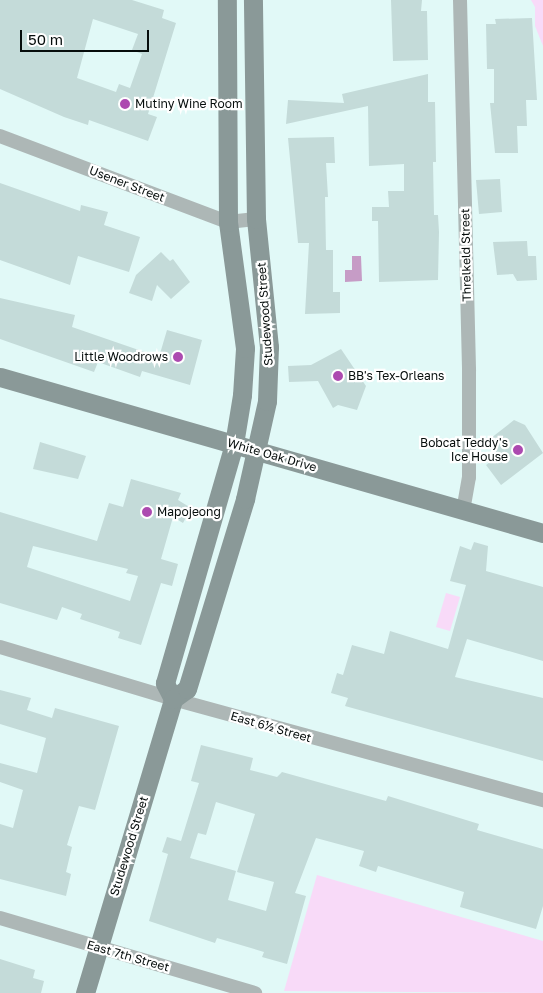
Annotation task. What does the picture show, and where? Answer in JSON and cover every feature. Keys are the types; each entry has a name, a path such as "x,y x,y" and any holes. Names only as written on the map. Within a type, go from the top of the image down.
{"main road":[{"name":"Studewood Street","path":"173,699 165,683 234,444 245,348 228,222 227,0"},
{"name":"Studewood Street","path":"85,993 173,699 187,689 257,450 268,398 269,347 256,219 248,2"},
{"name":"White Oak Drive","path":"0,377 543,533"}],"street":[{"name":"Threlkeld Street","path":"460,0 469,371 469,477 463,510"},
{"name":"Usener Street","path":"0,136 228,222 256,219"},
{"name":"East 6½ Street","path":"0,648 173,699 543,800"},
{"name":"East 7th Street","path":"0,918 255,993"}],"shaded area":[{"path":"531,0 543,0 543,46 535,26 535,7"},
{"path":"352,256 361,256 362,281 345,282 345,270 352,270"},
{"path":"446,593 460,597 450,631 436,627"},
{"path":"317,875 543,941 543,993 284,991"}],"building":[{"path":"0,0 132,0 164,10 162,18 176,23 148,114 157,117 148,141 89,120 88,125 64,117 0,89","holes":["93,19 138,34 132,50 142,54 130,88 119,84 116,92 77,78"]},
{"path":"391,0 422,0 421,11 427,11 428,60 393,61"},
{"path":"532,18 537,100 526,100 527,126 517,126 518,153 495,153 490,103 494,103 494,69 487,69 486,24 496,24 495,19"},
{"path":"428,74 428,102 435,102 436,162 433,162 434,215 438,215 439,232 438,280 379,282 378,221 372,221 372,207 389,207 388,191 404,191 404,164 369,166 368,106 286,124 288,100 344,103 342,94"},
{"path":"334,137 335,163 326,163 328,197 325,197 326,250 333,250 333,292 340,292 340,313 305,314 309,243 298,243 288,138"},
{"path":"500,179 502,212 479,214 476,180"},
{"path":"0,183 80,211 81,205 108,212 104,225 140,237 129,272 78,256 70,285 0,260"},
{"path":"527,241 528,256 536,256 537,280 517,281 513,274 497,275 493,242"},
{"path":"161,252 170,261 173,259 190,282 171,299 157,285 152,301 129,293 136,275"},
{"path":"0,298 75,315 72,327 159,357 167,330 202,340 190,385 142,371 140,377 98,362 94,372 0,339"},
{"name":"BB's Tex-Orleans","path":"341,349 366,386 357,410 338,405 333,408 318,381 289,382 288,366 311,365"},
{"name":"Bobcat Teddy's Ice House","path":"514,420 525,425 543,453 501,485 486,465 497,457 486,442"},
{"path":"40,442 86,456 78,479 33,469"},
{"path":"131,479 181,493 178,500 191,508 183,523 173,517 161,559 178,564 172,586 161,583 141,645 118,638 120,632 80,619 82,614 62,607 57,620 0,603 0,512 97,541 109,503 123,507","holes":["33,546 128,569 126,573 138,576 130,601 27,567"]},
{"path":"474,542 488,546 486,571 543,587 543,661 467,639 455,677 543,698 543,761 345,706 348,698 331,693 337,673 343,675 352,645 384,654 390,631 448,649 466,585 450,581 460,546 471,550"},
{"path":"0,690 31,698 27,710 52,718 55,708 119,726 95,810 79,806 67,845 72,847 66,872 71,874 66,896 0,879 0,824 13,828 23,790 0,782 0,763 37,773 46,738 0,724"},
{"path":"201,745 253,758 250,770 277,777 282,772 386,801 388,796 479,824 477,830 543,849 543,906 536,929 460,907 464,892 378,866 376,872 359,866 364,851 316,838 295,893 306,896 287,964 262,957 264,952 217,938 215,943 149,921 168,854 162,852 167,837 181,841 199,783 191,781","holes":["216,802 255,814 237,872 274,882 266,911 228,900 236,871 190,858 198,833 206,835"]},
{"path":"0,959 35,970 33,978 44,981 41,993 0,993"}],"place":[{"name":"Mutiny Wine Room","path":"125,104"},
{"name":"Little Woodrows","path":"178,357"},
{"name":"BB's Tex-Orleans","path":"338,376"},
{"name":"Bobcat Teddy's Ice House","path":"518,450"},
{"name":"Mapojeong","path":"147,512"}]}
